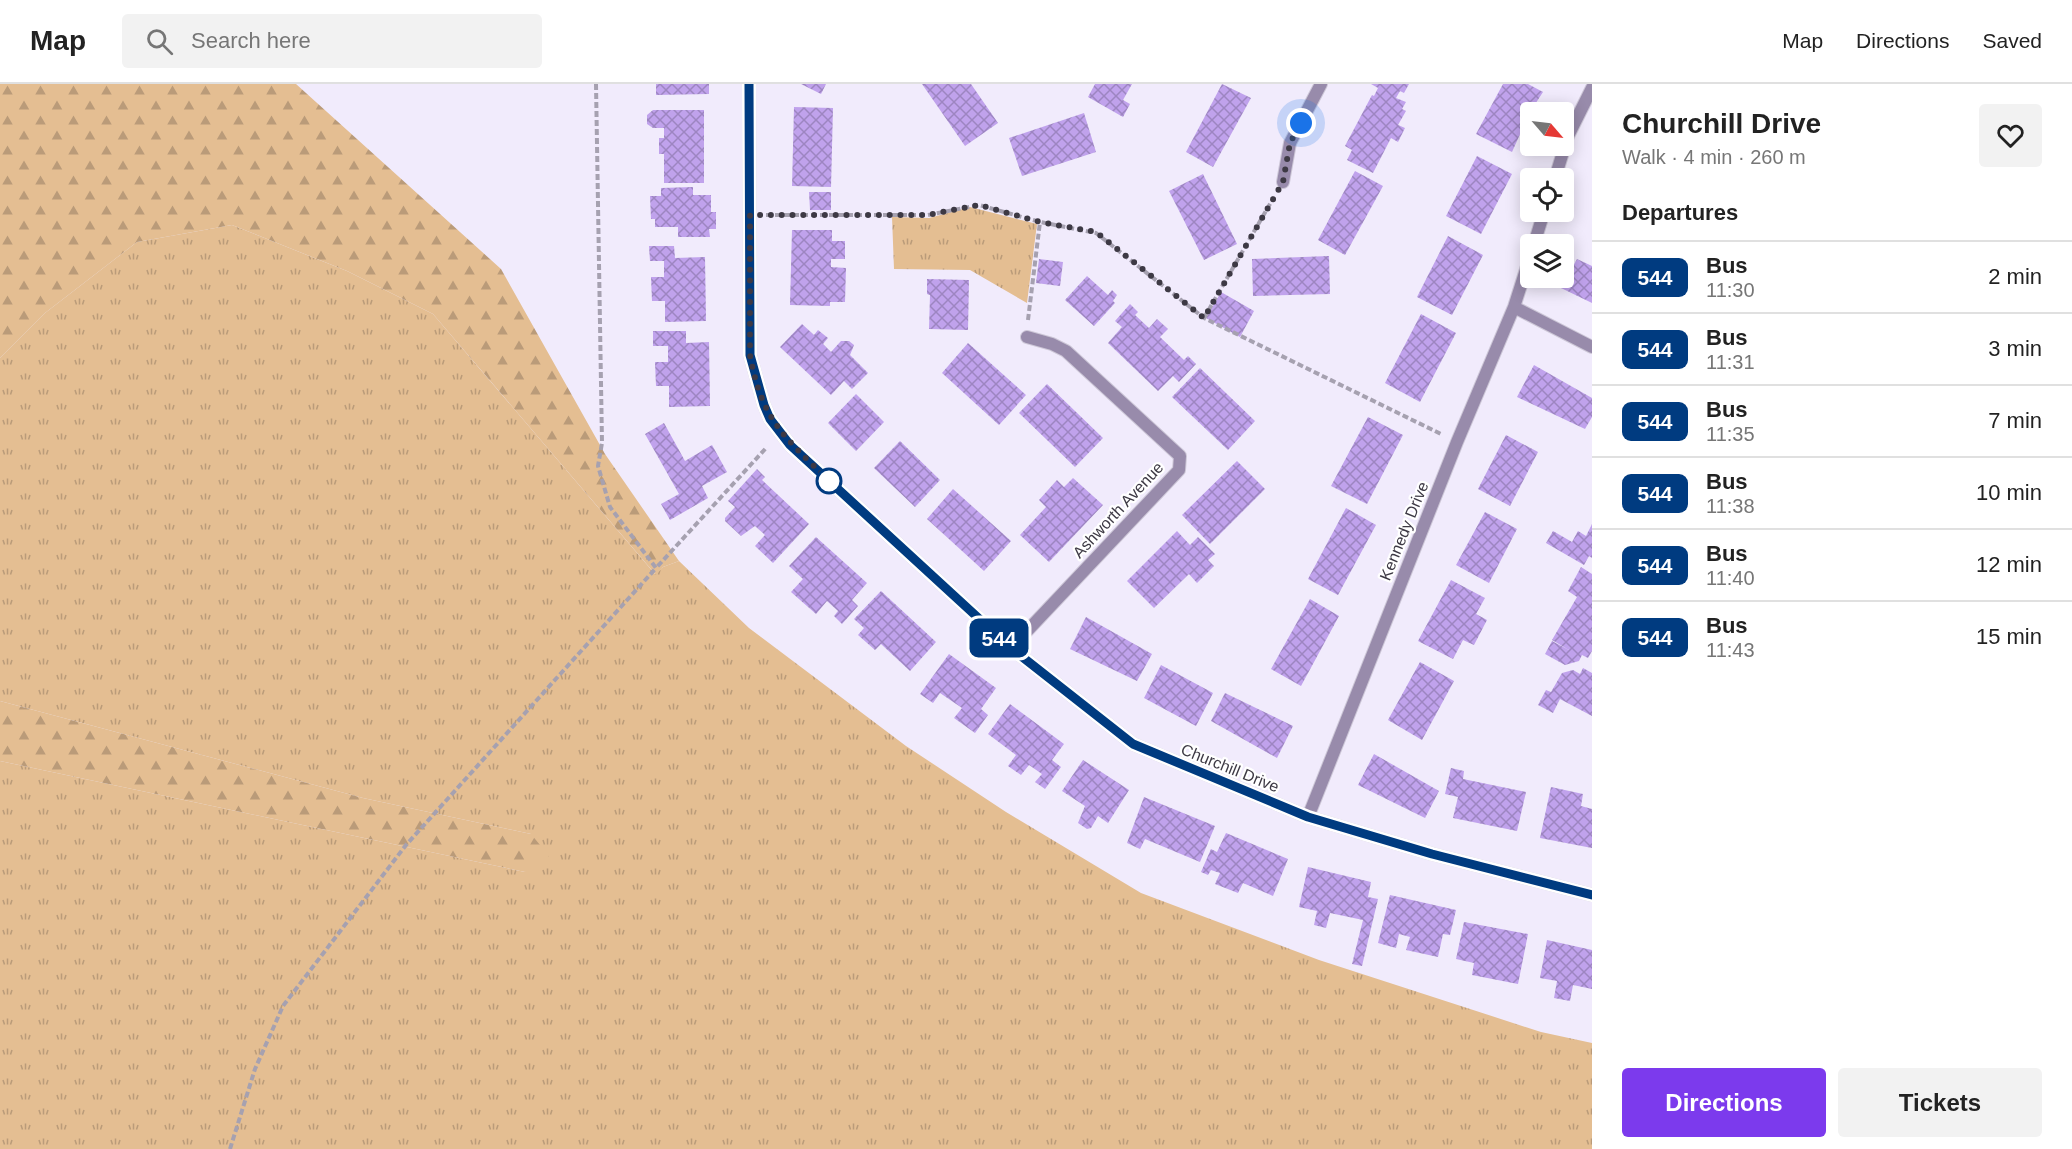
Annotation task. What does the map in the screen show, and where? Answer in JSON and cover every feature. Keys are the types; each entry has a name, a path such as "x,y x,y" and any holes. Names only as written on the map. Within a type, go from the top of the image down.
{"street":[{"name":"Churchill Drive","path":"749,84 750,355 764,405 780,433 1011,648 1133,744 1308,817 1432,854 1592,895"},
{"path":"1283,182 1290,143 1321,84"},
{"path":"1558,168 1568,136 1592,88"},
{"name":"Kennedy Drive","path":"1308,817 1456,442 1515,307 1521,288"},
{"path":"1515,307 1592,347"},
{"name":"Ashworth Avenue","path":"1011,648 1179,470 1181,463 1180,456 1065,351 1052,344 1027,338"}],"path":[{"path":"596,84 602,442 598,466 610,507 656,568"},
{"path":"1204,318 1283,182"},
{"path":"750,215 927,215 979,205 1040,222 1096,232 1204,318 1456,442"},
{"path":"1027,338 1040,222"},
{"path":"230,1149 255,1069 283,1006 406,846 780,433"}],"green space":[{"path":"0,84 296,84 501,269 605,454 679,561 663,567 656,575 433,314 347,271 232,225 137,242 45,313 0,358"},
{"path":"970,207 1037,224 1027,303 970,270 894,269 892,217 929,218"},
{"path":"232,225 347,271 433,314 655,574 663,567 679,561 749,628 906,746 1006,812 1141,893 1319,960 1541,1032 1592,1043 1592,1149 0,1149 0,761 525,872 531,834 363,798 0,701 0,358 45,313 137,242"},
{"path":"0,701 363,798 531,834 549,856 525,872 0,761"}],"building":[{"path":"656,84 709,84 709,94 656,95"},
{"path":"801,84 826,84 821,94"},
{"path":"922,84 971,84 998,123 965,146"},
{"path":"1095,84 1132,84 1123,100 1130,104 1123,117 1088,97"},
{"path":"1222,84 1251,98 1213,167 1186,152"},
{"path":"1371,84 1409,84 1404,93 1400,91 1396,98 1406,102 1402,109 1406,111 1398,125 1405,128 1398,142 1391,138 1373,173 1347,160 1352,150 1345,146 1378,88"},
{"path":"1503,84 1528,84 1543,92 1536,102 1520,102 1520,134 1512,152 1476,134"},
{"path":"794,107 833,108 831,187 792,186"},
{"path":"653,110 704,110 704,183 664,183 664,154 659,154 659,138 664,138 664,128 653,128 647,124 647,115"},
{"path":"1084,113 1096,152 1022,176 1009,138"},
{"path":"1477,156 1512,174 1481,234 1446,216"},
{"path":"1355,171 1383,186 1345,255 1318,240"},
{"path":"1203,174 1237,244 1204,260 1169,191"},
{"path":"693,187 693,195 711,195 711,212 716,212 716,229 709,229 710,237 678,237 678,227 655,227 655,219 651,219 650,196 661,196 661,188"},
{"path":"809,192 831,192 831,210 810,210"},
{"path":"792,230 832,230 832,241 845,241 845,259 831,259 831,267 846,268 845,302 830,302 830,306 790,305"},
{"path":"1448,236 1483,255 1452,315 1417,297"},
{"path":"649,246 674,246 675,258 705,257 706,321 665,322 665,301 652,301 651,277 664,277 664,261 650,261"},
{"path":"1329,256 1330,294 1253,296 1252,259"},
{"path":"1039,259 1063,262 1060,286 1036,283"},
{"path":"1577,259 1592,266 1592,303 1561,288 1574,288 1574,264"},
{"path":"1087,276 1108,295 1112,290 1117,295 1113,301 1115,303 1094,326 1065,300"},
{"path":"927,279 969,280 968,330 929,329 930,295 927,294"},
{"path":"1221,292 1254,311 1240,337 1206,318"},
{"path":"1130,304 1138,312 1135,315 1149,328 1157,319 1168,329 1160,337 1184,360 1188,356 1196,364 1179,382 1173,376 1158,391 1108,343 1122,327 1115,321"},
{"path":"1421,314 1456,333 1420,402 1385,383"},
{"path":"802,324 814,335 818,330 828,338 823,344 831,352 841,341 849,341 854,345 850,355 868,373 852,389 844,381 831,395 780,347"},
{"path":"653,331 686,331 686,343 709,342 710,406 669,407 669,386 656,386 655,362 668,362 668,346 653,346"},
{"path":"968,343 1026,395 999,425 942,373"},
{"path":"1534,365 1592,398 1592,417 1585,429 1517,397"},
{"path":"1200,368 1255,421 1228,450 1172,397"},
{"path":"1047,384 1103,438 1075,467 1019,413"},
{"path":"856,394 884,422 856,451 828,423"},
{"path":"1368,417 1403,435 1367,504 1331,486"},
{"path":"664,423 685,461 712,445 727,472 702,486 708,498 670,520 661,504 679,494 645,434"},
{"path":"1506,435 1538,452 1510,506 1478,489"},
{"path":"900,441 940,480 915,507 874,468"},
{"path":"1237,461 1265,489 1210,544 1182,515"},
{"path":"757,469 765,477 762,480 809,524 773,563 755,546 765,535 755,526 741,536 725,521 735,507 728,501"},
{"path":"1073,478 1103,505 1049,562 1020,535 1046,507 1039,500 1057,480 1064,487"},
{"path":"953,489 1011,541 984,571 927,519"},
{"path":"1346,508 1376,525 1338,595 1308,579"},
{"path":"1485,512 1517,529 1489,583 1456,565"},
{"path":"1592,524 1592,558 1589,556 1584,565 1546,543 1553,531 1572,542 1578,531 1586,536"},
{"path":"1177,531 1190,545 1198,537 1215,554 1208,560 1214,566 1197,583 1189,574 1154,608 1127,581"},
{"path":"816,537 867,583 852,600 858,606 842,624 834,616 838,611 827,601 816,614 791,592 803,579 789,566"},
{"path":"1581,567 1592,574 1592,651 1588,658 1582,655 1579,661 1565,665 1545,654 1552,641 1569,650 1552,640 1577,597 1568,591"},
{"path":"1451,580 1485,598 1476,614 1487,620 1474,645 1463,640 1453,659 1418,641"},
{"path":"881,591 936,642 910,671 881,644 875,650 858,635 864,628 854,619"},
{"path":"1310,599 1339,616 1301,686 1271,669"},
{"path":"1086,617 1152,654 1137,681 1070,649"},
{"path":"949,654 996,688 981,709 988,715 975,733 954,718 962,708 940,693 933,703 920,694"},
{"path":"1420,662 1454,681 1422,740 1388,720"},
{"path":"1161,665 1213,693 1196,726 1144,698"},
{"path":"1583,668 1592,673 1592,716 1560,699 1553,713 1538,705 1546,690 1551,692 1562,673 1573,670 1580,674"},
{"path":"1225,693 1293,726 1277,758 1211,721"},
{"path":"1010,704 1064,744 1052,760 1061,767 1045,789 1035,782 1042,774 1029,765 1021,775 1008,766 1016,755 988,734"},
{"path":"1374,754 1439,791 1425,818 1358,785"},
{"path":"1083,760 1129,790 1108,823 1098,816 1091,828 1087,829 1078,823 1085,806 1062,791"},
{"path":"1451,768 1464,771 1463,779 1526,792 1517,831 1453,818 1458,797 1445,794"},
{"path":"1551,787 1583,794 1581,806 1592,809 1592,848 1540,838"},
{"path":"1144,797 1215,826 1200,862 1145,839 1140,849 1127,843"},
{"path":"1226,833 1288,859 1273,896 1243,883 1238,893 1215,884 1220,873 1211,870 1208,875 1201,872 1211,849 1217,852"},
{"path":"1308,867 1371,882 1368,897 1378,899 1362,966 1352,964 1363,920 1330,913 1326,928 1314,925 1317,911 1299,907"},
{"path":"1390,895 1456,910 1450,935 1443,934 1438,957 1406,950 1410,937 1399,934 1396,948 1378,943"},
{"path":"1464,922 1528,934 1518,984 1472,975 1474,963 1456,959"},
{"path":"1547,940 1592,950 1592,989 1573,985 1570,1001 1554,998 1557,981 1540,978"}],"bus line":[{"name":"544","path":"749,84 750,355 753,374 770,419 790,445 1011,648 1133,744 1164,759 1308,817 1432,854 1592,895"}],"route":[{"path":"829,481 790,445 770,419 753,374 750,355 750,215 927,215 969,205 979,205 1040,222 1096,232 1204,318 1283,182 1290,143 1301,123"}]}
